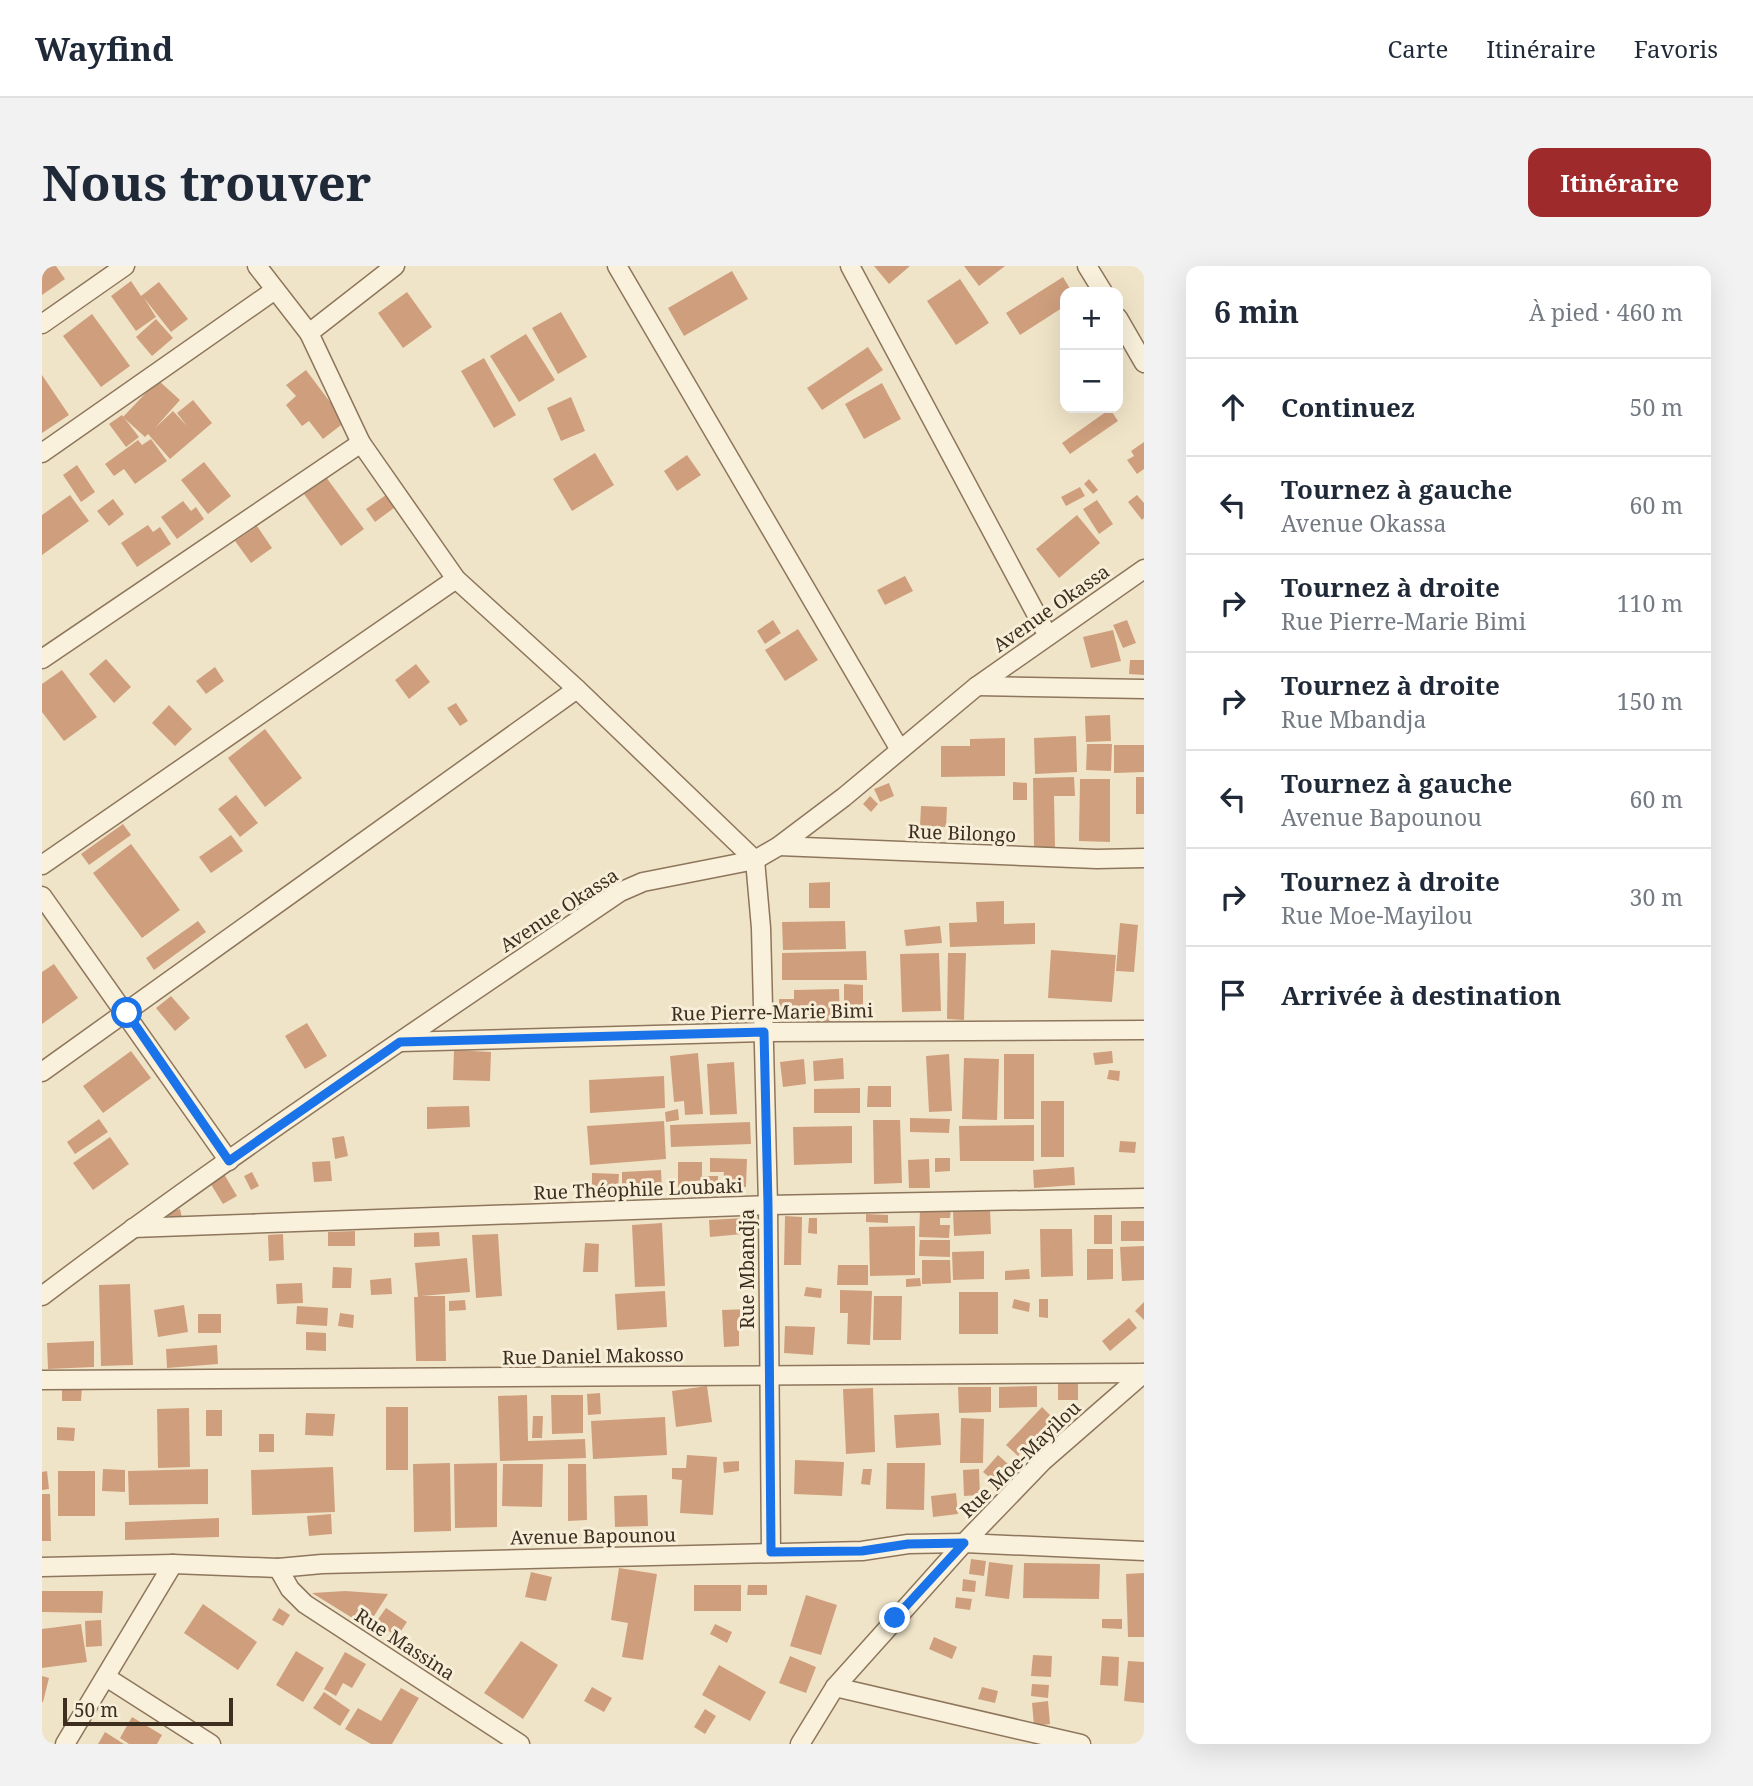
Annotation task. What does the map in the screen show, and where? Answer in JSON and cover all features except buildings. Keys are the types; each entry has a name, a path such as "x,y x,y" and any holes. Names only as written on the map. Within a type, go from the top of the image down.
{"street":[{"path":"42,324 125,266"},
{"path":"257,266 309,333 361,443 456,579 577,689 755,860"},
{"path":"309,333 395,266"},
{"path":"617,266 900,750"},
{"path":"850,266 1048,636"},
{"path":"1087,266 1100,287"},
{"path":"42,453 275,290"},
{"path":"1123,327 1144,363"},
{"path":"42,660 361,443"},
{"name":"Avenue Okassa","path":"42,1296 133,1228 620,892 643,882 755,860 779,846 844,797 976,686 1144,569"},
{"path":"42,865 456,579"},
{"path":"976,686 1144,689"},
{"path":"42,1072 577,689"},
{"name":"Rue Bilongo","path":"779,846 1097,859 1144,858"},
{"name":"Rue Mbandja","path":"755,860 761,928 764,1032 771,1552"},
{"path":"42,896 229,1161"},
{"name":"Rue Pierre-Marie Bimi","path":"400,1042 764,1032 1144,1030"},
{"name":"Rue Théophile Loubaki","path":"133,1228 768,1205 1144,1199"},
{"name":"Rue Daniel Makosso","path":"42,1380 1144,1373"},
{"name":"Rue Moe-Mayilou","path":"800,1744 835,1687 964,1543 1043,1461 1144,1373"},
{"name":"Avenue Bapounou","path":"42,1567 173,1564 278,1567 862,1551 908,1544 964,1543 1144,1551"},
{"path":"65,1744 173,1564"},
{"name":"Rue Massina","path":"278,1567 289,1588 304,1604 520,1744"},
{"path":"107,1677 211,1744"},
{"path":"835,1687 1081,1744"}],"route":[{"path":"127,1013 229,1161 400,1042 764,1032 771,1552 862,1551 908,1544 964,1543 895,1618"}]}
